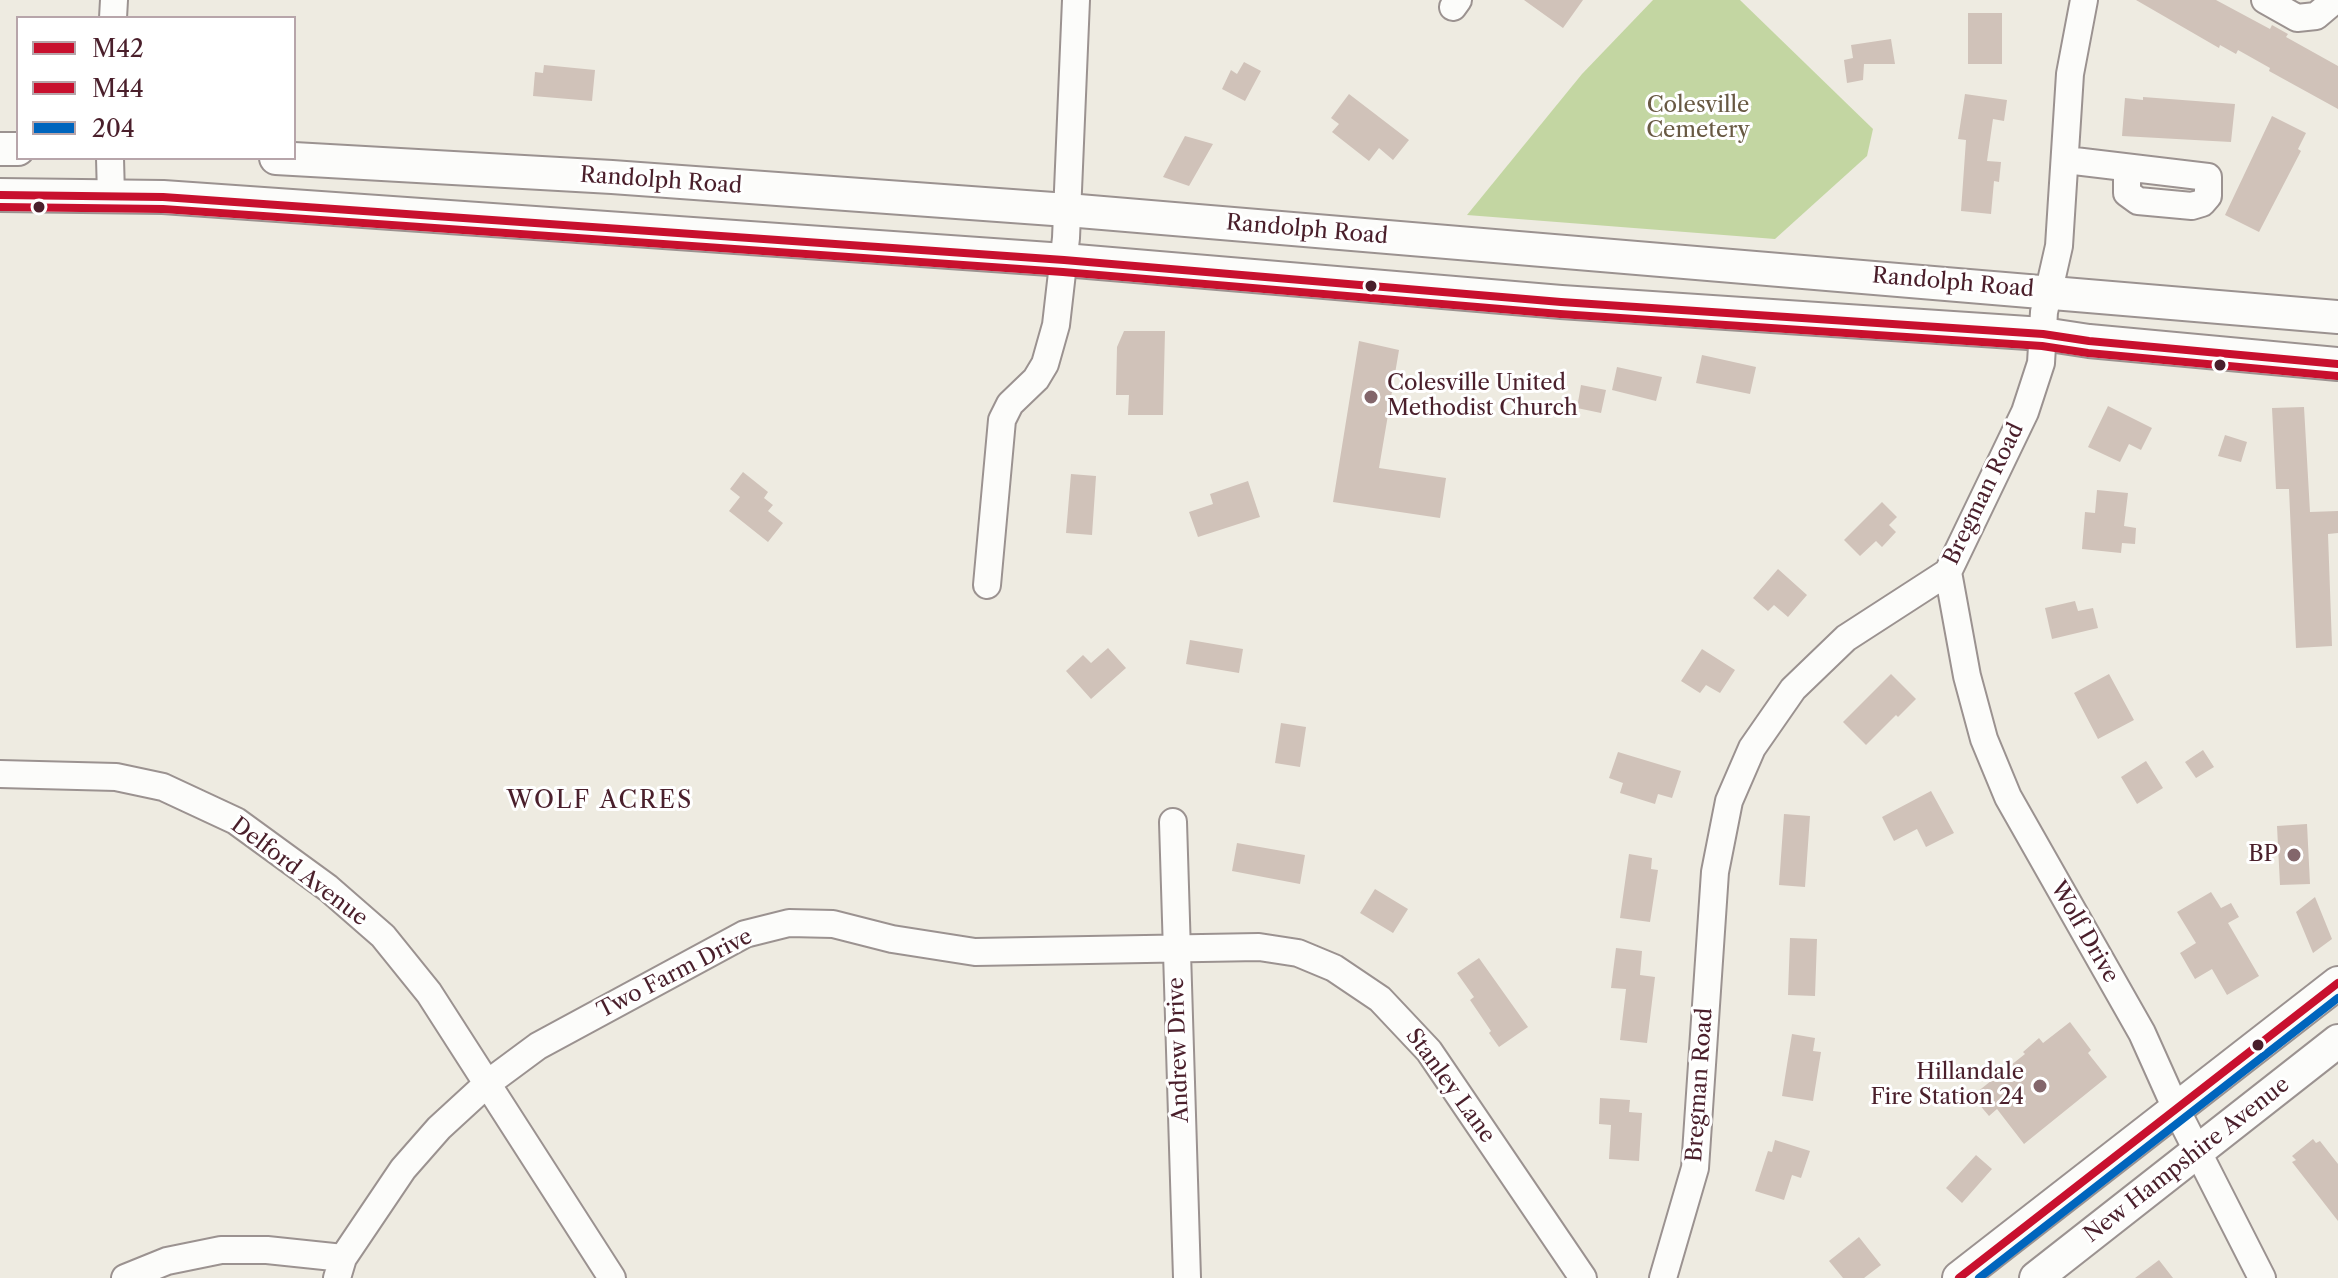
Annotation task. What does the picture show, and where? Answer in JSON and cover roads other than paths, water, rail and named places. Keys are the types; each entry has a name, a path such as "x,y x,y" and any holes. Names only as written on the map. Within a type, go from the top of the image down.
{"main road":[{"name":"Randolph Road","path":"296,159 612,177 1067,210 2338,317"},
{"name":"Randolph Road","path":"0,195 163,197 1064,260 1561,302 2043,334 2089,341 2322,361"},
{"path":"2322,361 2326,347 2338,346"},
{"name":"New Hampshire Avenue","path":"1959,1278 2338,983"},
{"name":"New Hampshire Avenue","path":"2036,1278 2338,1041"}],"street":[{"path":"987,585 1002,420 1010,404 1036,379 1045,364 1056,325 1064,260 1076,0"},
{"name":"Bregman Road","path":"1663,1278 1695,1168 1715,872 1729,801 1752,748 1793,689 1846,638 1948,572 2025,412 2041,363 2049,291 2059,246 2070,74 2084,0"},
{"path":"2265,0 2297,18 2316,16 2335,0"},
{"path":"110,160 111,196"},
{"path":"2066,160 2127,168"},
{"name":"Wolf Drive","path":"1948,572 1967,676 1984,739 2008,797 2142,1033 2177,1111 2262,1278"},
{"name":"Delford Avenue","path":"0,774 116,777 163,787 236,821 328,888 383,936 429,993 612,1278"},
{"name":"Andrew Drive","path":"1173,822 1187,1278"},
{"name":"Two Farm Drive","path":"340,1268 403,1169 439,1128 488,1083 538,1046 745,934 789,923 833,924 892,939 975,952 1175,947"},
{"name":"Stanley Lane","path":"1175,947 1259,947 1298,953 1334,968 1380,999 1429,1051 1583,1278"},
{"path":"125,1278 167,1261 221,1250 267,1250 340,1268"}],"place":[{"name":"Colesville United Methodist Church","path":"1371,397"},
{"name":"BP","path":"2294,855"},
{"name":"Hillandale Fire Station 24","path":"2040,1086"}],"district":[{"name":"WOLF ACRES","path":"600,801"}],"park label":[{"name":"Colesville Cemetery","path":"1698,118"}]}
